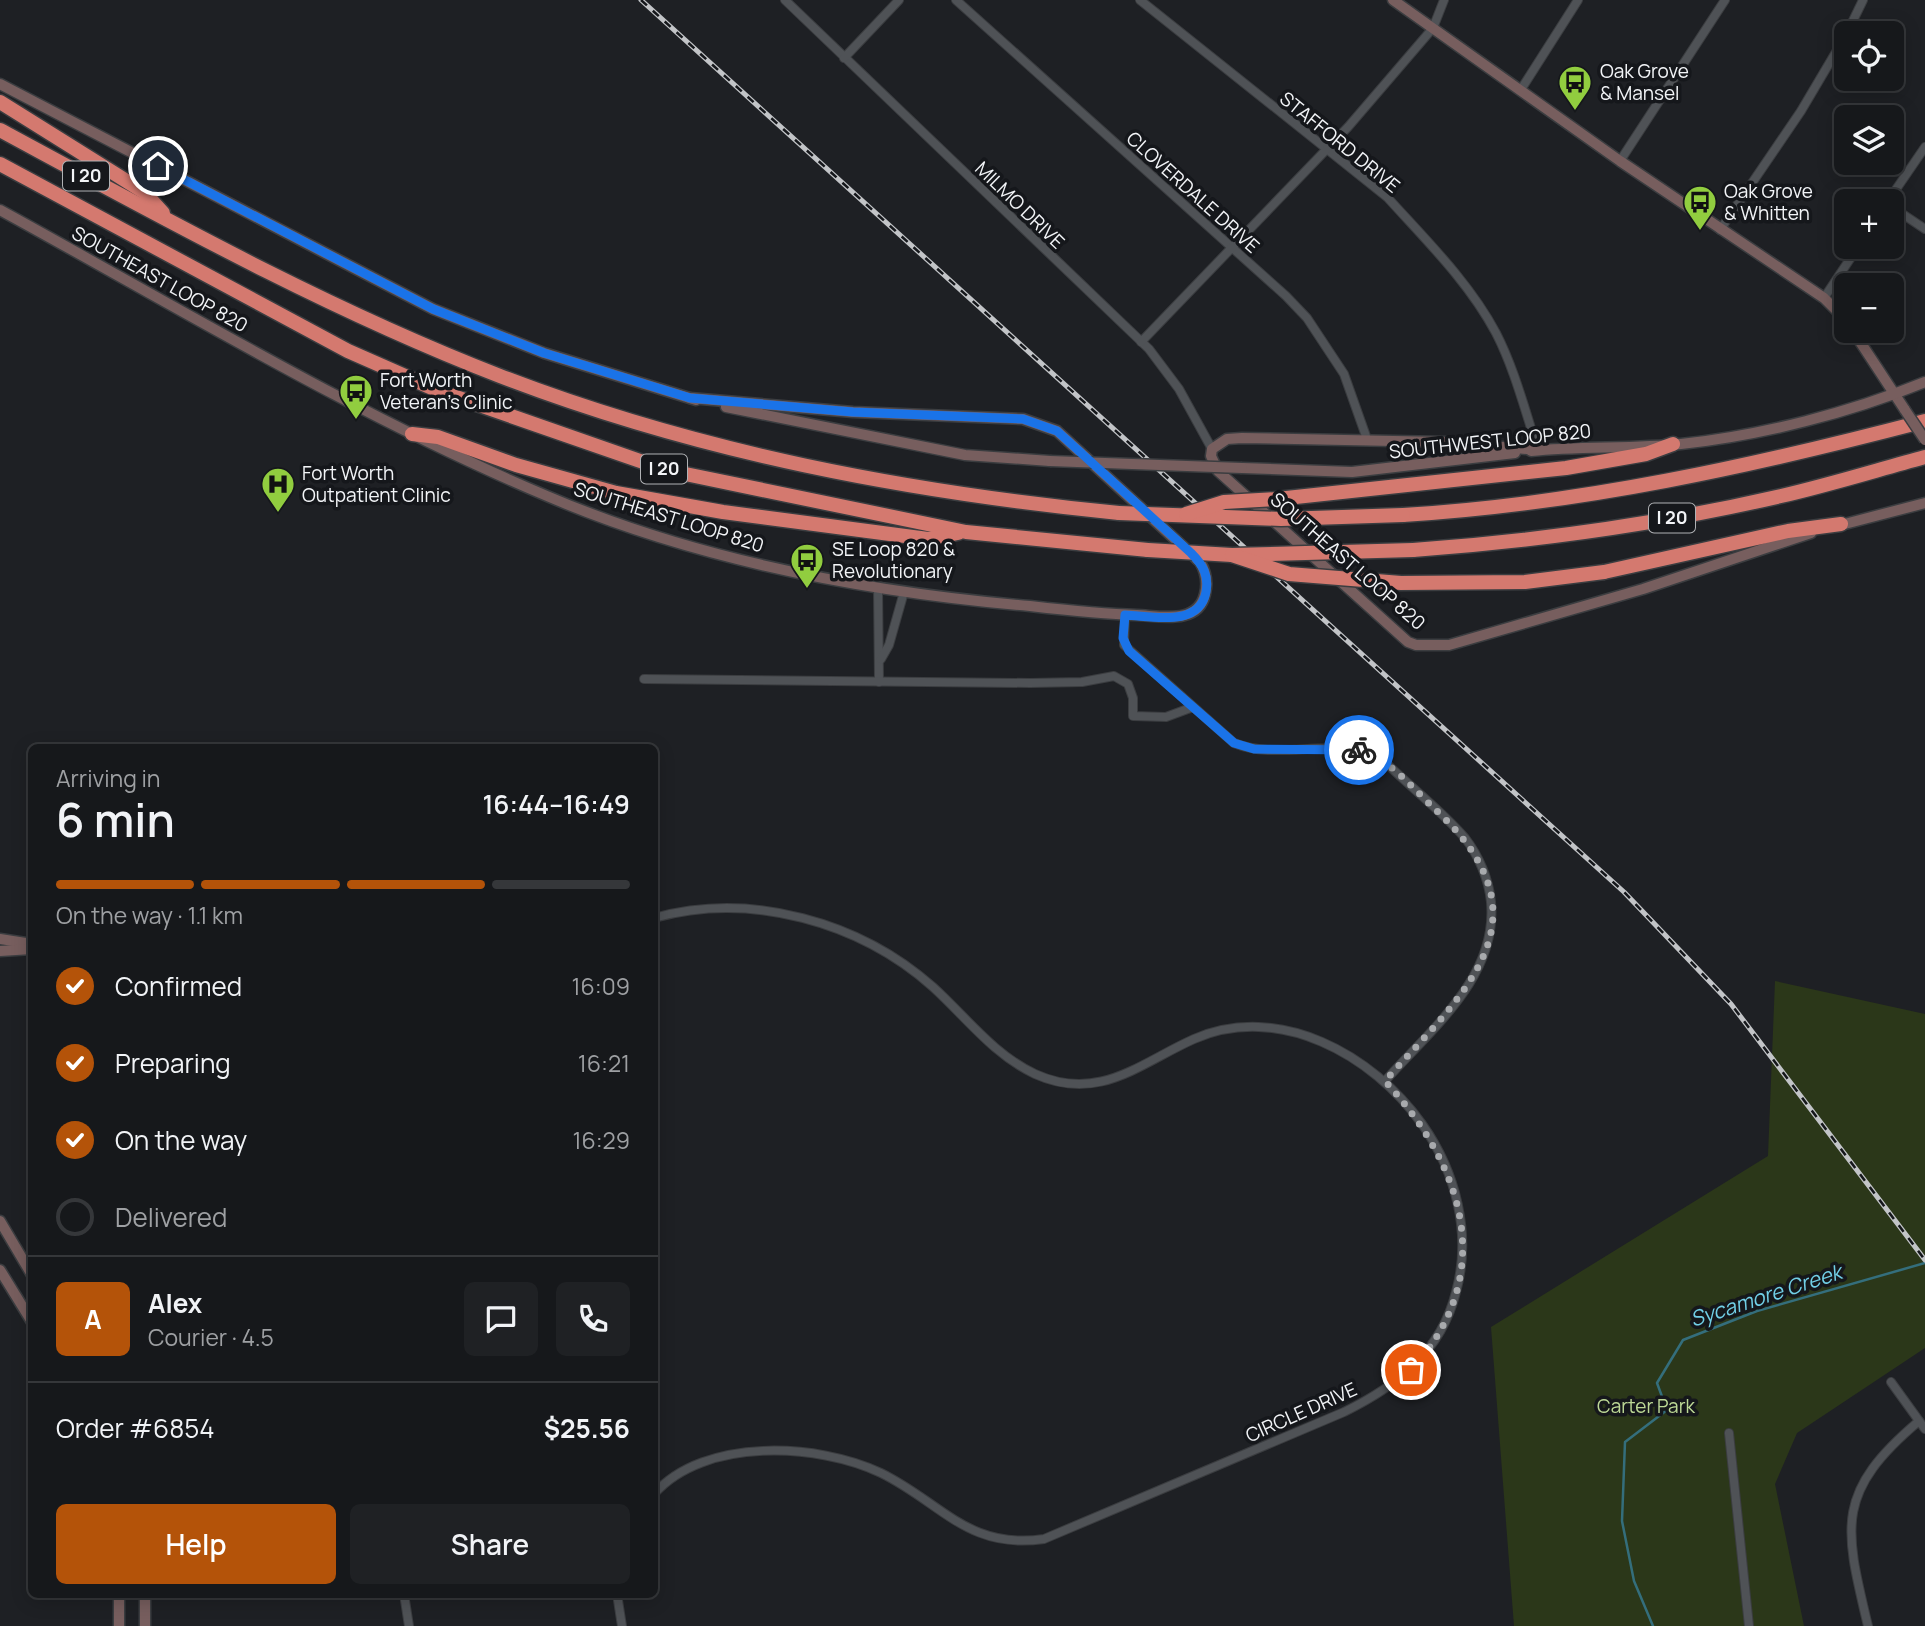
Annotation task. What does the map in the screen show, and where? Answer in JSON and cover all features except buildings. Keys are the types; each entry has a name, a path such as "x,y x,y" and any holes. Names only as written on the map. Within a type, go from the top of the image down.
{"highway":[{"path":"0,102 144,192 171,222"},
{"name":"I 20","path":"0,130 171,222 337,306 407,338 530,387 658,430 857,478 1003,502 1175,517 1281,519 1403,515 1598,495 1747,466 1925,421"},
{"name":"I 20","path":"0,164 348,351 439,391 666,470 965,532 1149,550 1232,555 1413,550 1563,535 1690,515 1784,496 1925,457"},
{"path":"412,434 438,437 564,480 669,503 928,539 965,532"},
{"path":"1175,517 1224,502 1277,499 1566,468 1646,454 1673,444"},
{"path":"1232,555 1289,574 1401,583 1525,582 1604,572 1787,531 1842,524"}],"main road":[{"path":"1393,0 1620,162 1824,298 1834,308"},
{"name":"SOUTHEAST LOOP 820","path":"0,84 433,309 544,353 690,398 759,416 965,454 1050,461"},
{"name":"SOUTHEAST LOOP 820","path":"0,210 323,390 548,497 593,514 774,568 904,592 1125,615 1182,617 1192,614 1205,596 1206,572 1191,553 1057,431 1023,419 853,412 690,398"},
{"path":"1861,343 1925,440"},
{"name":"SOUTHWEST LOOP 820","path":"1050,461 1352,472 1538,450 1673,444 1768,429 1894,395 1925,382"},
{"path":"1212,449 1227,439 1242,438 1367,439 1538,450"},
{"name":"SOUTHEAST LOOP 820","path":"1212,449 1211,456 1218,471 1408,642 1416,645 1459,643 1643,589 1842,524 1925,503"},
{"path":"0,939 28,945"},
{"path":"0,951 28,947"},
{"path":"0,1221 4,1237 28,1270"},
{"path":"0,1270 28,1316"},
{"path":"119,1598 119,1626"},
{"path":"145,1598 145,1626"}],"street":[{"name":"MILMO DRIVE","path":"786,0 1159,360 1179,388 1212,449"},
{"path":"844,58 899,0"},
{"name":"CLOVERDALE DRIVE","path":"956,0 1286,296 1313,328 1344,374 1367,439"},
{"name":"STAFFORD DRIVE","path":"1140,0 1387,197 1457,276 1495,331 1511,367 1538,450"},
{"path":"1141,342 1325,150 1433,28 1444,0"},
{"path":"1520,91 1578,0"},
{"path":"1620,162 1725,0"},
{"path":"1853,21 1863,0"},
{"path":"1720,230 1801,111 1834,56"},
{"path":"1896,189 1925,147"},
{"path":"1904,215 1925,229"},
{"path":"1824,298 1850,259"},
{"path":"878,588 878,645 881,659 879,682"},
{"path":"881,659 889,645 904,592"},
{"path":"1125,615 1124,645 1234,743 1245,747 1345,748 1370,753 1383,760 1456,829 1476,854 1490,891 1492,918 1486,957 1469,985 1385,1081"},
{"path":"644,679 1030,684 1082,682 1114,676 1128,684 1133,698 1133,716 1166,717 1194,707"},
{"name":"CIRCLE DRIVE","path":"658,917 694,910 749,909 803,918 842,931 880,948 912,969 1002,1054 1023,1068 1051,1080 1074,1084 1111,1081 1195,1039 1233,1029 1258,1029 1311,1037 1339,1049 1385,1081 1412,1111 1444,1162 1455,1192 1463,1244 1456,1293 1439,1336 1411,1370 1369,1400 1060,1533 1029,1541 993,1539 973,1531 880,1473 817,1455 751,1451 723,1455 687,1469 658,1490"},
{"path":"1891,1382 1925,1429"},
{"path":"1868,1626 1854,1556 1854,1503 1859,1486 1879,1457 1919,1422"},
{"path":"1729,1433 1749,1626"},
{"path":"405,1598 409,1626"},
{"path":"618,1598 622,1626"}],"green space":[{"name":"Carter Park","path":"1775,981 1925,1014 1925,1348 1797,1433 1775,1484 1804,1626 1514,1626 1491,1327 1768,1156"}],"waterway":[{"name":"Sycamore Creek","path":"1653,1626 1634,1581 1622,1521 1625,1442 1667,1410 1657,1383 1683,1340 1757,1311 1925,1263"}],"railway":[{"path":"641,0 1624,892 1731,1004 1925,1260"}],"way so far":[{"path":"1359,750 1383,760 1465,838 1476,854 1490,891 1492,918 1486,957 1469,985 1385,1081 1412,1111 1444,1162 1461,1219 1463,1244 1456,1293 1439,1336 1411,1370"}],"place":[{"name":"Oak Grove & Mansel","path":"1575,112"},
{"name":"Oak Grove & Whitten","path":"1700,232"},
{"name":"Fort Worth Veteran's Clinic","path":"356,421"},
{"name":"Fort Worth Outpatient Clinic","path":"278,514"},
{"name":"SE Loop 820 & Revolutionary","path":"807,590"}],"route":[{"path":"158,166 433,309 544,353 690,398 801,409 1023,419 1057,431 1191,553 1206,572 1205,596 1200,607 1192,614 1182,617 1125,615 1123,638 1129,651 1234,743 1254,749 1359,750"}]}
